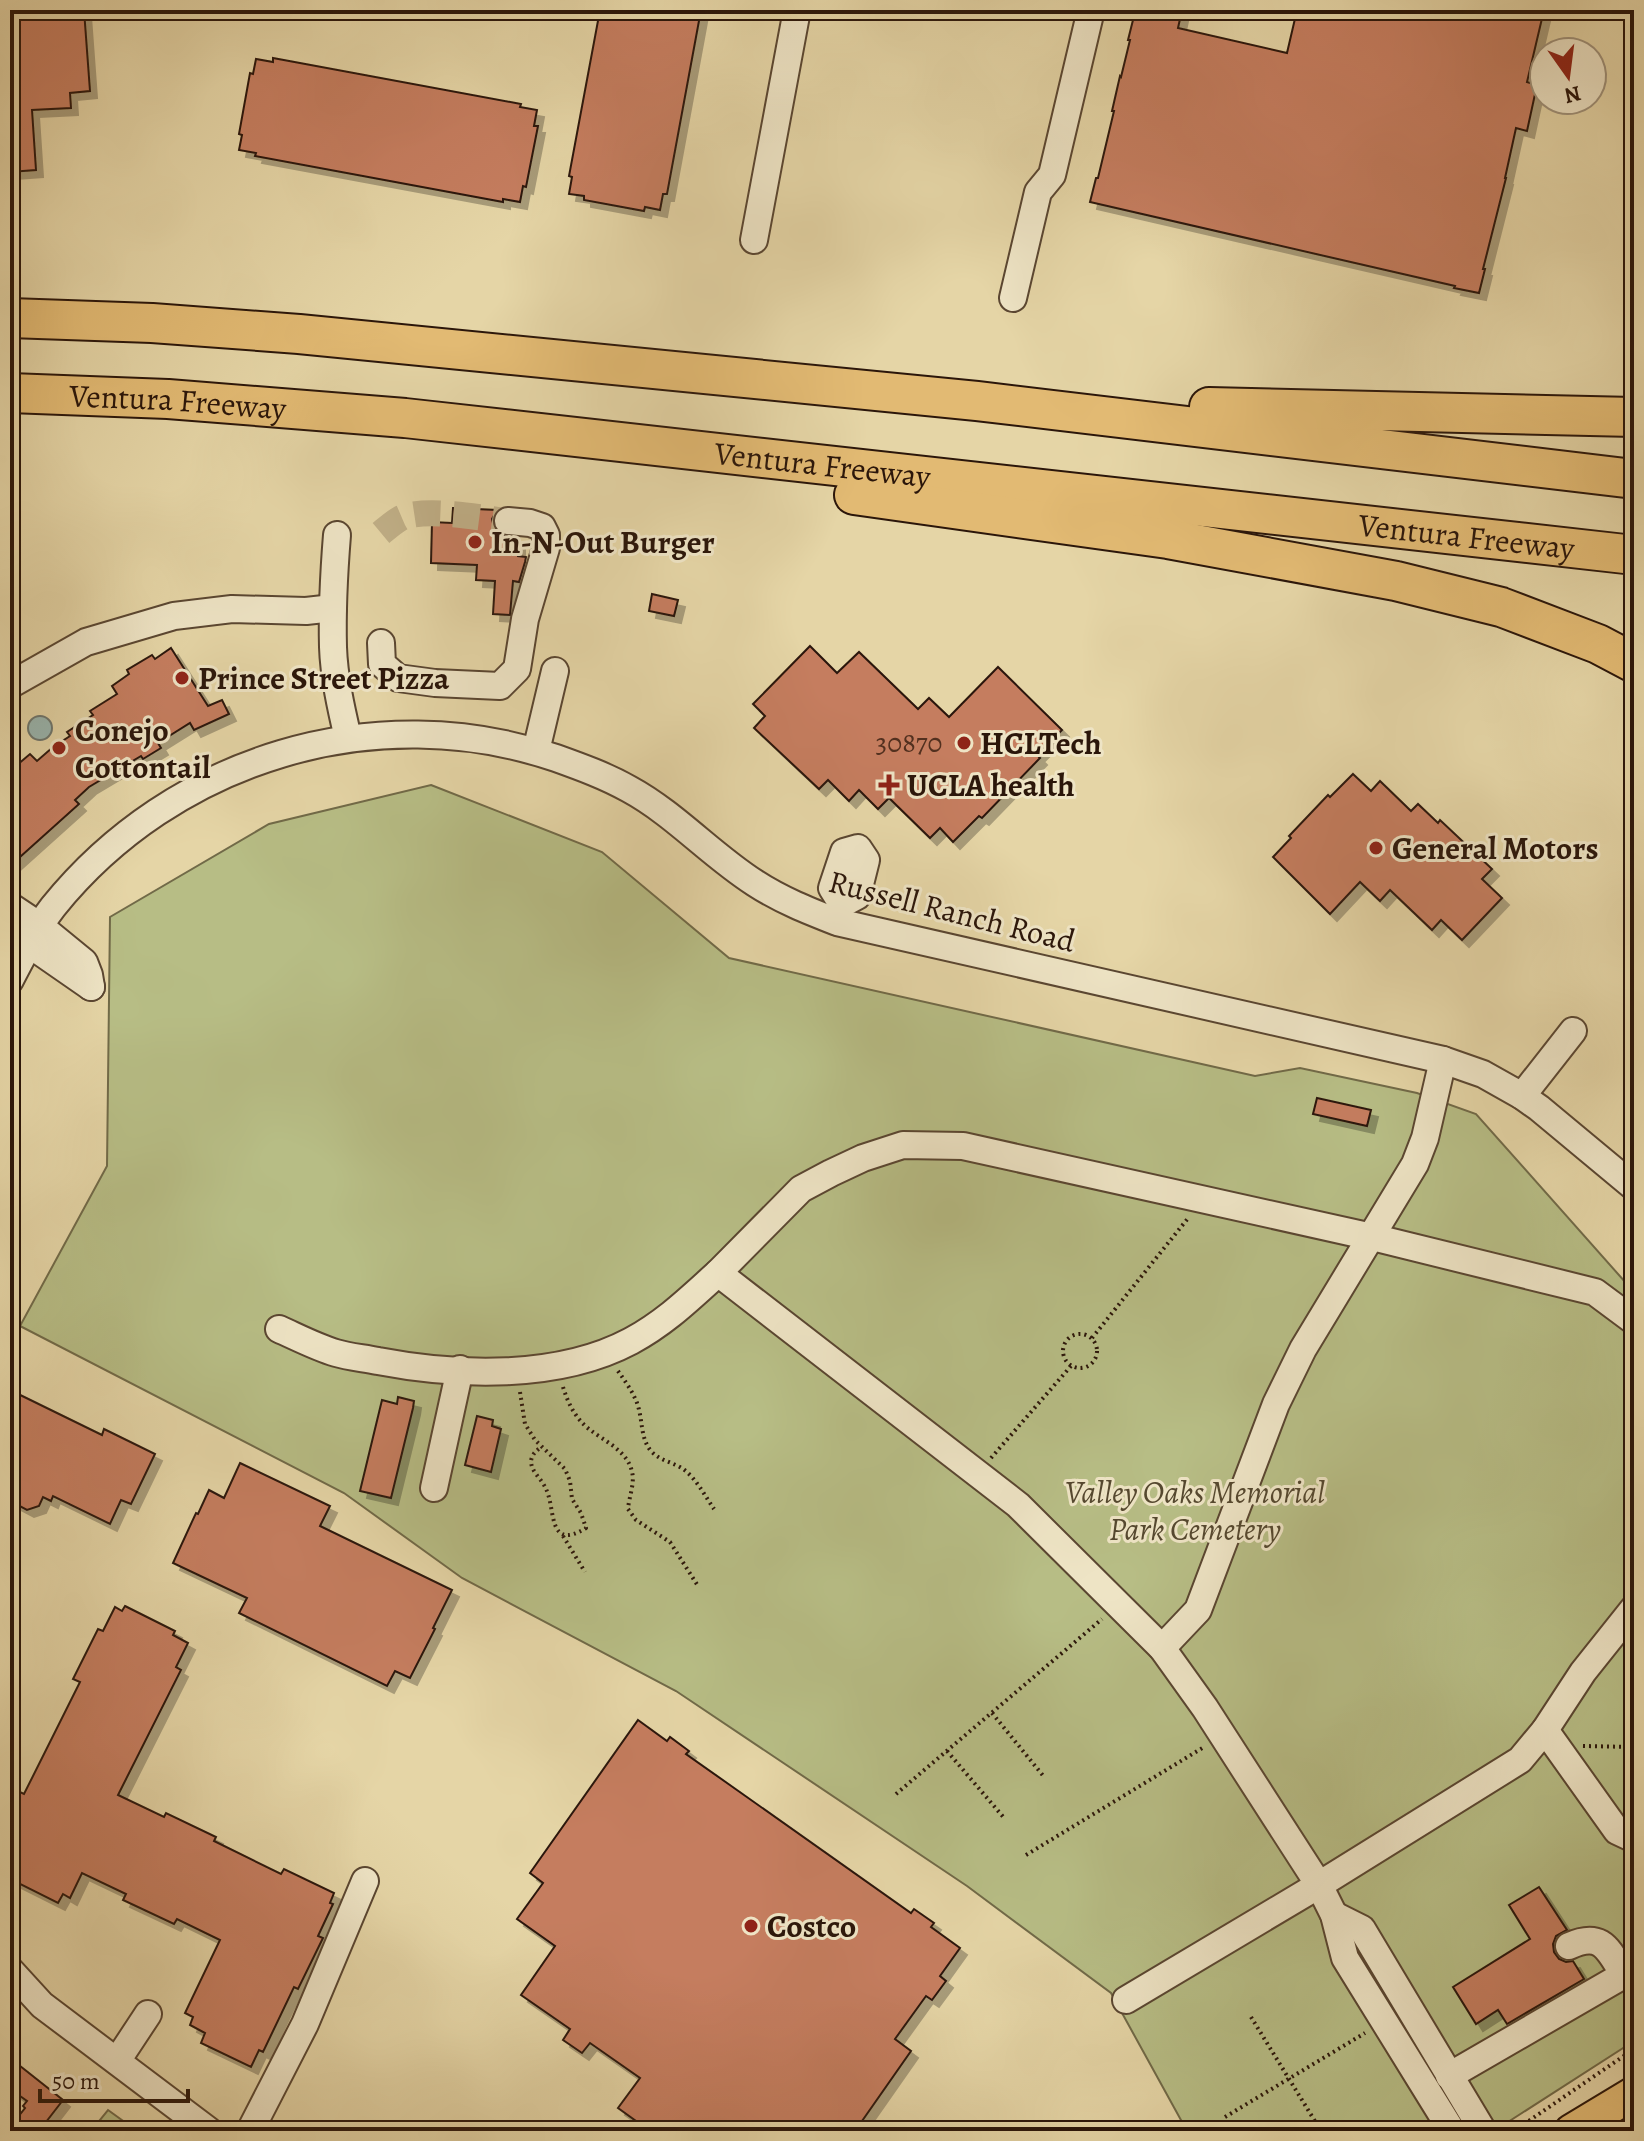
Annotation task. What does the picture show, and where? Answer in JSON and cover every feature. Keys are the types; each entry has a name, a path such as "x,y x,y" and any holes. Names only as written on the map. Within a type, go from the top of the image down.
{"highway":[{"path":"10,318 152,323 299,334 977,401 1634,479"},
{"name":"Ventura Freeway","path":"10,393 168,399 405,418 1634,555"},
{"path":"977,401 1634,417"},
{"path":"767,460 824,490 1168,539 1396,581 1501,607 1598,644 1634,663"}],"main road":[{"path":"1571,2131 1634,2093"}],"street":[{"path":"754,240 797,10"},
{"path":"1013,298 1038,192 1052,175 1091,10"},
{"path":"381,643 382,664 398,678 500,686 517,669 525,619 546,548 546,535 542,527 508,521"},
{"path":"337,535 333,649 340,706 348,738"},
{"path":"10,685 86,642 174,616 232,609 306,611 333,608"},
{"path":"536,751 555,671"},
{"name":"Russell Ranch Road","path":"10,980 26,935 83,874 167,805 220,776 314,744 402,733 447,736 536,751 629,788 668,814 754,882 796,906 840,913 1443,1060 1483,1074 1539,1108 1634,1187"},
{"path":"840,913 832,888 844,852 859,846"},
{"path":"10,906 26,935"},
{"path":"1522,1096 1573,1031"},
{"path":"1162,1648 1198,1610 1276,1404 1303,1349 1415,1164 1425,1138 1443,1060"},
{"path":"279,1329 336,1353 410,1367 501,1372 596,1356 629,1342 666,1320 718,1273 801,1189 863,1158 903,1145 963,1146 1372,1237 1595,1292 1634,1321"},
{"path":"718,1273 1018,1505 1162,1648 1223,1735 1319,1885 1334,1915 1345,1958 1452,2131"},
{"path":"434,1488 460,1369"},
{"path":"1126,2000 1319,1885 1551,1738 1583,1672 1634,1608"},
{"path":"1551,1738 1617,1831 1634,1839"},
{"path":"250,2131 305,2024 365,1881"},
{"path":"1334,1915 1362,1929 1483,2131"},
{"path":"1449,2076 1629,1972 1608,1948 1595,1940 1583,1939 1569,1946"},
{"path":"13,1978 42,2005 209,2131"},
{"path":"117,2061 148,2014"}],"path":[{"path":"1092,1338 1203,1200"},
{"path":"1081,1334 1092,1338 1097,1353 1092,1363 1082,1368 1066,1362 1062,1351 1066,1340 1081,1334"},
{"path":"608,1351 636,1400 643,1439 652,1452 684,1469 714,1509"},
{"path":"560,1364 564,1389 573,1412 587,1428 607,1440 632,1468 628,1509 636,1520 670,1542 698,1586"},
{"path":"977,1474 1071,1366"},
{"path":"519,1370 525,1424 541,1447 565,1469 572,1499 586,1528 569,1535 561,1534"},
{"path":"541,1447 531,1460 533,1471 547,1490 552,1522 585,1572"},
{"path":"896,1794 1119,1605"},
{"path":"992,1713 1045,1778"},
{"path":"1026,1855 1223,1735"},
{"path":"1551,1738 1634,1747"},
{"path":"947,1751 1005,1819"},
{"path":"1251,2017 1321,2131"},
{"path":"1225,2117 1384,2022"},
{"path":"1514,2131 1634,2049"}],"green space":[{"name":"Valley Oaks Memorial Park Cemetery","path":"431,785 602,852 729,958 1255,1076 1300,1068 1417,1093 1476,1114 1634,1292 1634,2041 1494,2131 1187,2131 1111,1993 967,1886 676,1691 462,1578 344,1493 20,1326 107,1166 110,917 269,824"},
{"path":"108,2110 137,2131 91,2131"}],"water":[{"path":"40,716 48,720 52,728 48,736 40,740 32,736 28,728 32,720"}],"building":[{"path":"10,10 84,10 90,91 70,93 71,108 32,110 36,170 10,172"},
{"path":"600,10 701,10 667,194 663,194 660,210 645,207 644,211 584,200 584,196 569,194 572,177 569,176"},
{"path":"1137,10 1182,10 1178,28 1287,53 1297,10 1544,10 1538,36 1528,36 1530,116 1527,131 1516,128 1479,293 1090,202"},
{"path":"273,58 521,104 520,107 537,110 534,126 538,126 520,202 503,199 503,202 255,156 256,153 239,150 250,73 253,74 256,59 273,62"},
{"name":"In-N-Out Burger","path":"453,508 497,510 492,519 494,528 499,534 518,538 518,556 526,557 519,582 513,581 510,615 493,614 495,581 476,580 477,565 431,563 432,522 452,523"},
{"path":"652,594 678,600 674,616 649,611"},
{"path":"810,646 837,673 859,652 918,709 929,698 949,717 998,667 1062,730 1037,755 1040,758 982,818 979,816 953,842 940,828 930,838 889,798 878,809 859,790 849,801 828,780 819,789 754,728 765,716 753,704"},
{"path":"171,648 208,706 222,700 229,714 194,730 190,723 158,743 161,748 143,759 141,756 89,787 75,800 79,804 10,866 10,771 30,754 37,761 70,736 67,732 93,715 90,711 117,694 112,686 129,674 127,670 152,655 155,659"},
{"name":"General Motors","path":"1353,774 1371,791 1380,781 1411,811 1418,804 1438,823 1440,820 1492,869 1482,879 1502,898 1462,940 1441,920 1432,930 1390,890 1380,901 1360,882 1330,914 1273,857 1328,795 1330,797"},
{"path":"1317,1098 1371,1110 1367,1126 1313,1114"},
{"path":"10,1390 102,1435 104,1429 155,1454 131,1504 121,1500 110,1524 53,1496 51,1501 43,1497 39,1506 27,1510 10,1501"},
{"path":"398,1397 414,1401 391,1498 360,1491 382,1400 397,1404"},
{"path":"477,1416 493,1420 492,1426 501,1429 491,1472 465,1465"},
{"path":"240,1463 330,1506 320,1526 452,1590 410,1678 395,1671 387,1686 239,1613 247,1598 173,1563 209,1490 224,1498"},
{"path":"125,1606 175,1631 173,1635 188,1643 176,1667 181,1670 118,1795 216,1837 214,1841 281,1874 284,1869 334,1893 330,1903 333,1904 318,1936 323,1938 298,1989 294,1987 263,2052 259,2050 251,2067 201,2043 205,2033 190,2025 193,2017 185,2013 220,1940 177,1919 174,1924 123,1900 126,1894 82,1873 70,1898 63,1894 58,1903 10,1879 10,1813 20,1792 24,1794 80,1682 73,1679 98,1629 103,1631 115,1607 122,1611"},
{"name":"Costco","path":"638,1720 667,1741 670,1737 689,1751 686,1754 911,1913 914,1909 934,1923 931,1927 960,1948 940,1976 946,1981 932,2000 926,1996 895,2039 911,2051 855,2131 650,2131 618,2108 640,2078 590,2043 582,2053 563,2040 570,2029 521,1995 555,1946 517,1919 543,1883 530,1873"},
{"path":"1539,1887 1567,1930 1556,1936 1554,1952 1559,1959 1573,1961 1584,1979 1507,2024 1498,2010 1476,2024 1453,1987 1530,1939 1509,1905"},
{"path":"10,2058 63,2100 39,2131 12,2131 27,2101 10,2089"}],"tunnel":[{"path":"381,533 401,518 424,513 508,521"}],"place":[{"name":"In-N-Out Burger","path":"475,542"},
{"name":"Prince Street Pizza","path":"182,678"},
{"name":"HCLTech","path":"964,743"},
{"name":"Conejo Cottontail","path":"59,748"},
{"name":"UCLA health","path":"889,785"},
{"name":"General Motors","path":"1376,848"},
{"name":"Costco","path":"751,1926"}]}
